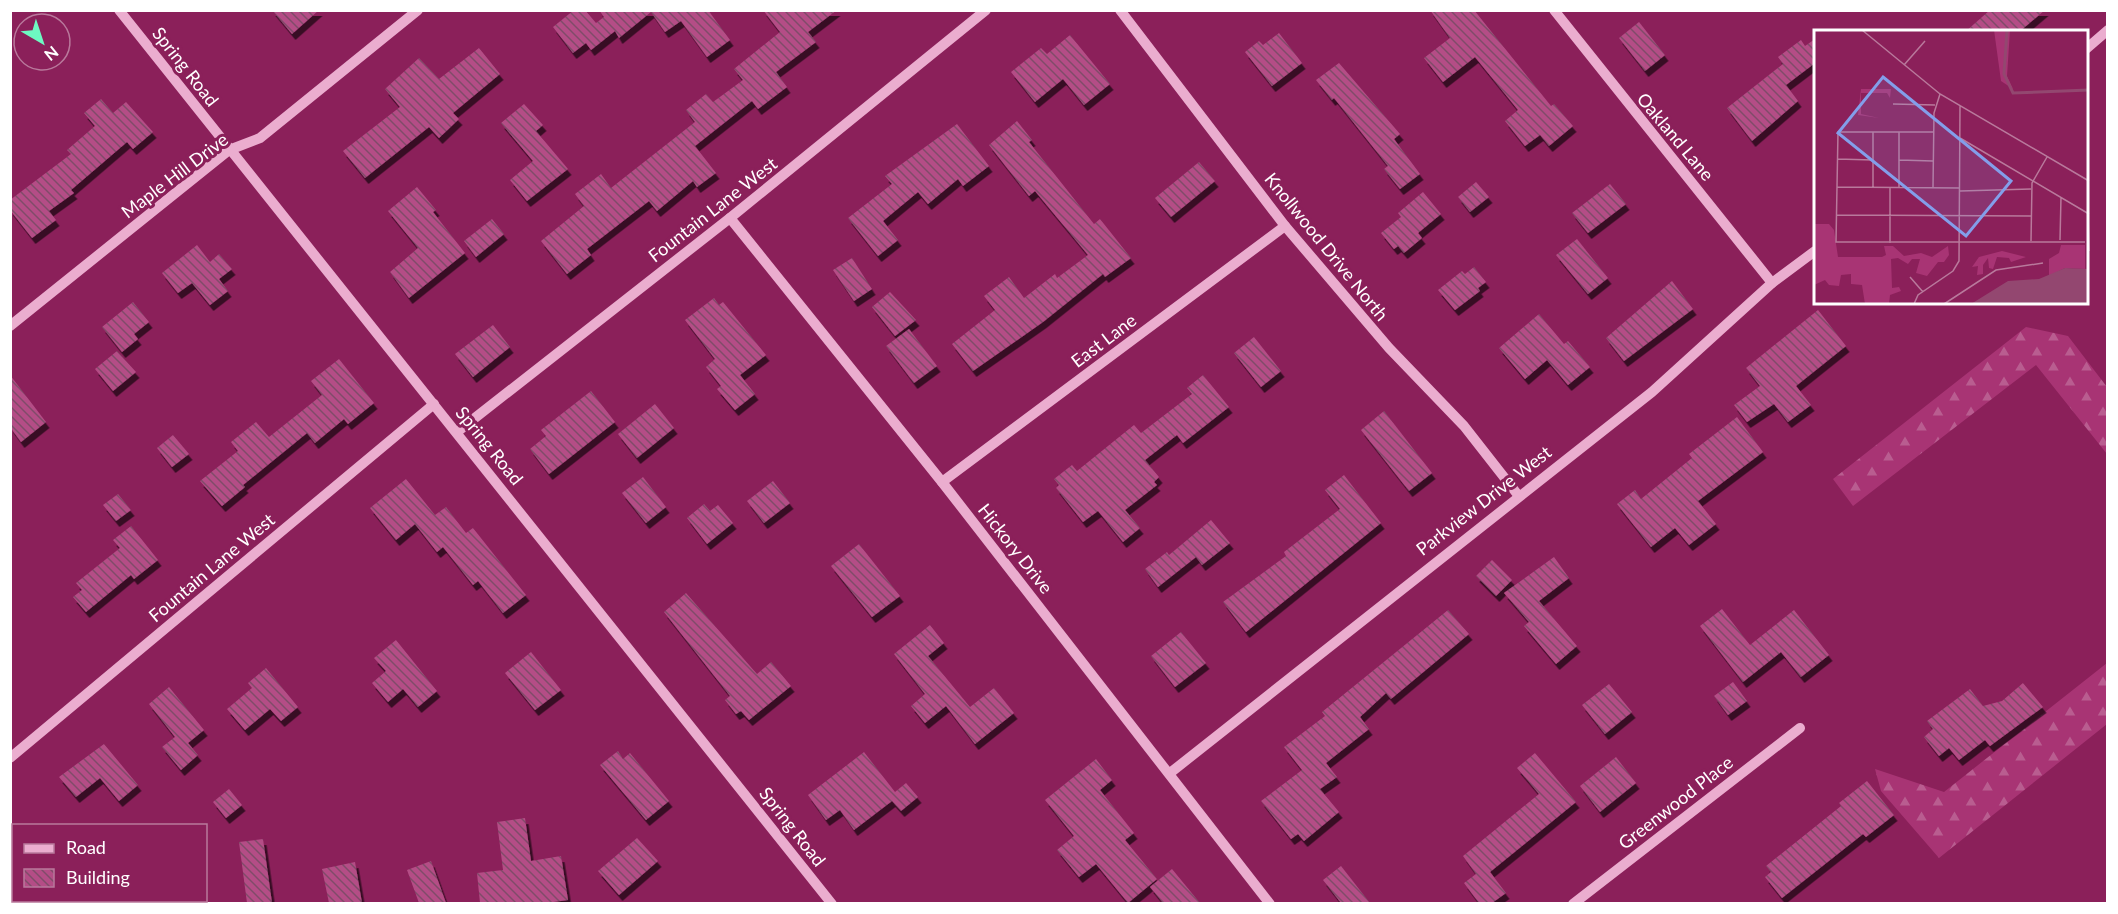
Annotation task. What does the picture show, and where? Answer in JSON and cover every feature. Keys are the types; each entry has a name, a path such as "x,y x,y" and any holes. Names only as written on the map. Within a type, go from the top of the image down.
{"street":[{"name":"Spring Road","path":"119,10 832,903"},
{"name":"Maple Hill Drive","path":"10,326 229,150 260,138 418,10"},
{"name":"Fountain Lane West","path":"457,432 730,218 986,10"},
{"name":"Knollwood Drive North","path":"1120,10 1285,226 1389,348 1464,426 1518,495"},
{"name":"Oakland Lane","path":"1554,10 1772,283"},
{"path":"2088,47 2105,33"},
{"name":"Hickory Drive","path":"730,218 942,482 1270,903"},
{"name":"East Lane","path":"942,482 1285,226"},
{"name":"Parkview Drive West","path":"1170,773 1518,495 1652,392 1772,283 1814,252"},
{"name":"Fountain Lane West","path":"10,758 434,404"},
{"name":"Greenwood Place","path":"1573,903 1800,728"}],"green space":[{"path":"2026,327 2068,336 2107,387 2107,454 2036,365 1853,506 1833,479"},
{"path":"2107,663 2107,724 1939,858 1881,791 1875,769 1944,792"}],"building":[{"path":"272,10 319,10 292,34"},
{"path":"574,10 585,10 596,23 604,17 599,10 708,10 730,40 707,57 681,21 665,32 651,12 619,38 615,31 591,50 586,43 573,53 553,27"},
{"path":"763,10 837,10 808,32 816,42 776,72 787,87 758,109 752,101 695,146 716,173 697,187 693,181 657,211 649,201 587,249 591,255 567,274 541,241 584,206 575,194 601,174 611,188 695,122 686,110 706,94 713,102 743,80 734,69 780,32"},
{"path":"1430,10 1474,10 1551,106 1554,104 1573,126 1549,146 1540,135 1525,146 1505,121 1518,110 1475,57 1443,82 1424,58 1450,38"},
{"path":"1990,10 2045,10 2021,30 1967,30"},
{"path":"1639,22 1665,55 1645,71 1619,38"},
{"path":"1279,33 1302,63 1272,86 1245,52 1259,41 1263,45"},
{"path":"1070,35 1110,84 1084,105 1063,79 1035,102 1011,72 1041,48 1047,54"},
{"path":"1801,40 1805,46 1814,40 1814,64 1786,85 1798,101 1752,141 1727,108 1783,64 1778,57"},
{"path":"479,48 500,74 453,113 459,119 439,138 429,127 365,178 343,151 400,107 385,89 419,58 439,79"},
{"path":"1339,63 1400,134 1394,139 1420,174 1400,189 1384,169 1388,166 1334,98 1332,100 1316,80"},
{"path":"101,99 113,113 126,102 153,132 133,149 127,142 71,190 74,193 49,211 56,220 32,238 10,210 10,200 71,154 67,150 95,126 84,113"},
{"path":"524,104 543,125 536,131 568,169 527,201 510,180 533,161 501,123"},
{"path":"1017,121 1032,140 1029,142 1094,224 1100,219 1131,258 1105,277 1103,274 1043,322 973,371 952,344 995,310 984,296 1009,277 1024,298 1055,274 1057,278 1088,255 1035,191 1029,196 989,145"},
{"path":"957,124 989,166 963,186 958,179 928,204 918,192 883,221 898,240 878,256 848,218 892,184 885,176"},
{"path":"1199,162 1215,181 1171,217 1155,198"},
{"path":"1476,182 1489,197 1470,212 1458,197"},
{"path":"1610,184 1626,204 1588,233 1572,213"},
{"path":"417,187 436,210 433,212 465,253 409,298 390,272 418,248 388,211"},
{"path":"1423,192 1441,214 1418,233 1422,238 1404,253 1398,246 1394,249 1381,233 1401,217 1398,213"},
{"path":"492,219 504,234 476,257 464,241"},
{"path":"1577,239 1608,278 1588,294 1556,255"},
{"path":"197,245 210,262 219,254 232,269 219,279 228,291 210,305 192,283 178,293 162,273"},
{"path":"852,258 872,289 854,301 833,270"},
{"path":"1474,267 1486,282 1478,288 1480,291 1455,310 1438,290 1462,271 1465,274"},
{"path":"1672,281 1693,309 1624,361 1606,338"},
{"path":"890,292 916,320 895,336 872,307"},
{"path":"714,298 719,305 723,302 766,355 740,375 755,394 735,410 717,389 721,386 706,367 715,359 685,320"},
{"path":"133,302 149,322 134,334 138,339 122,352 102,327"},
{"path":"1818,310 1846,346 1796,386 1811,405 1788,422 1774,404 1747,422 1734,405 1760,386 1746,368"},
{"path":"1539,314 1564,344 1568,341 1590,367 1568,385 1547,360 1525,379 1499,348"},
{"path":"493,325 510,347 473,377 455,354"},
{"path":"909,329 937,366 914,383 886,346"},
{"path":"1254,337 1281,371 1261,387 1234,353"},
{"path":"117,351 136,372 113,391 95,369"},
{"path":"339,359 374,403 348,424 344,419 315,443 307,433 243,485 245,487 222,506 200,481 238,451 231,442 256,422 269,437 322,395 311,381"},
{"path":"10,375 46,422 21,442 10,427"},
{"path":"1203,375 1229,407 1183,443 1177,435 1145,460 1159,477 1154,482 1157,485 1125,510 1140,528 1123,542 1098,511 1083,522 1056,488 1059,485 1054,479 1072,465 1077,471 1134,425 1141,433 1192,394 1187,388"},
{"path":"591,391 615,422 549,474 530,449 546,436 541,430"},
{"path":"655,404 674,428 637,458 618,434"},
{"path":"1384,411 1432,473 1409,491 1361,430"},
{"path":"1737,417 1763,452 1698,501 1716,524 1689,545 1675,528 1651,547 1617,504 1635,490 1641,499 1692,458 1689,454"},
{"path":"173,435 189,454 172,467 157,448"},
{"path":"1344,475 1381,523 1246,632 1223,602 1286,556 1284,552 1340,509 1325,490"},
{"path":"643,477 666,507 646,523 622,493"},
{"path":"406,479 435,515 446,507 466,533 473,528 526,595 503,613 478,581 473,585 443,547 437,552 415,524 396,540 370,508"},
{"path":"773,481 790,503 764,523 747,501"},
{"path":"118,494 131,510 116,521 103,505"},
{"path":"704,504 710,511 718,505 733,523 707,544 687,518"},
{"path":"1211,520 1230,543 1202,565 1196,557 1158,587 1145,569 1167,552 1169,555"},
{"path":"131,526 158,560 134,579 131,575 86,612 73,597 82,590 76,583 120,548 113,540"},
{"path":"859,544 900,596 872,617 831,566"},
{"path":"1554,557 1569,578 1539,601 1577,646 1556,664 1524,626 1529,622 1504,593"},
{"path":"1492,560 1512,580 1496,596 1476,576"},
{"path":"686,593 757,674 771,662 791,686 749,720 741,711 736,714 725,700 730,696 664,612"},
{"path":"1722,609 1750,645 1794,610 1829,655 1801,677 1781,652 1743,682 1700,626"},
{"path":"1448,610 1469,634 1391,699 1386,693 1360,717 1369,729 1326,763 1337,777 1320,789 1339,812 1304,841 1298,834 1291,839 1261,801 1302,770 1284,747 1325,716 1322,712"},
{"path":"930,625 944,643 928,656 970,707 994,688 1014,713 975,744 946,706 925,723 911,706 925,694 894,654"},
{"path":"1181,632 1206,663 1175,687 1151,656"},
{"path":"396,640 437,691 418,707 403,689 388,702 372,683 386,671 374,658"},
{"path":"531,652 561,690 535,710 505,673"},
{"path":"266,668 298,707 281,721 270,709 245,730 227,709 252,688 248,683"},
{"path":"1733,682 1747,701 1728,715 1714,696"},
{"path":"2023,683 2043,707 1990,746 1985,740 1959,760 1949,748 1939,756 1924,737 1933,729 1927,721 1970,689 1983,706 2002,701"},
{"path":"1609,684 1632,712 1605,734 1582,705"},
{"path":"169,687 204,730 188,743 198,755 181,770 162,747 175,737 149,704"},
{"path":"104,744 138,785 119,801 100,778 76,797 59,777"},
{"path":"618,751 623,759 630,753 669,801 646,820 600,765"},
{"path":"864,752 895,792 906,783 918,797 901,811 892,801 854,830 840,810 826,820 808,795"},
{"path":"1535,753 1576,802 1490,872 1506,893 1492,903 1479,903 1464,883 1476,874 1463,856 1539,794 1517,768"},
{"path":"1616,757 1636,783 1600,812 1580,786"},
{"path":"1096,759 1112,780 1100,790 1134,833 1125,840 1157,879 1128,903 1096,864 1079,877 1057,850 1074,836 1045,800"},
{"path":"1867,781 1894,815 1866,837 1863,834 1782,898 1765,877 1771,872 1766,866 1841,806 1839,803"},
{"path":"229,789 242,805 226,818 213,802"},
{"path":"525,818 531,861 561,856 568,900 546,903 480,903 477,873 503,870 497,822"},
{"path":"637,838 658,861 619,895 598,871"},
{"path":"263,839 272,903 247,903 239,842"},
{"path":"431,861 446,903 419,903 407,870"},
{"path":"355,862 362,903 329,903 322,869"},
{"path":"1341,866 1370,903 1341,903 1323,880"},
{"path":"1172,869 1200,903 1163,903 1150,887"}]}
